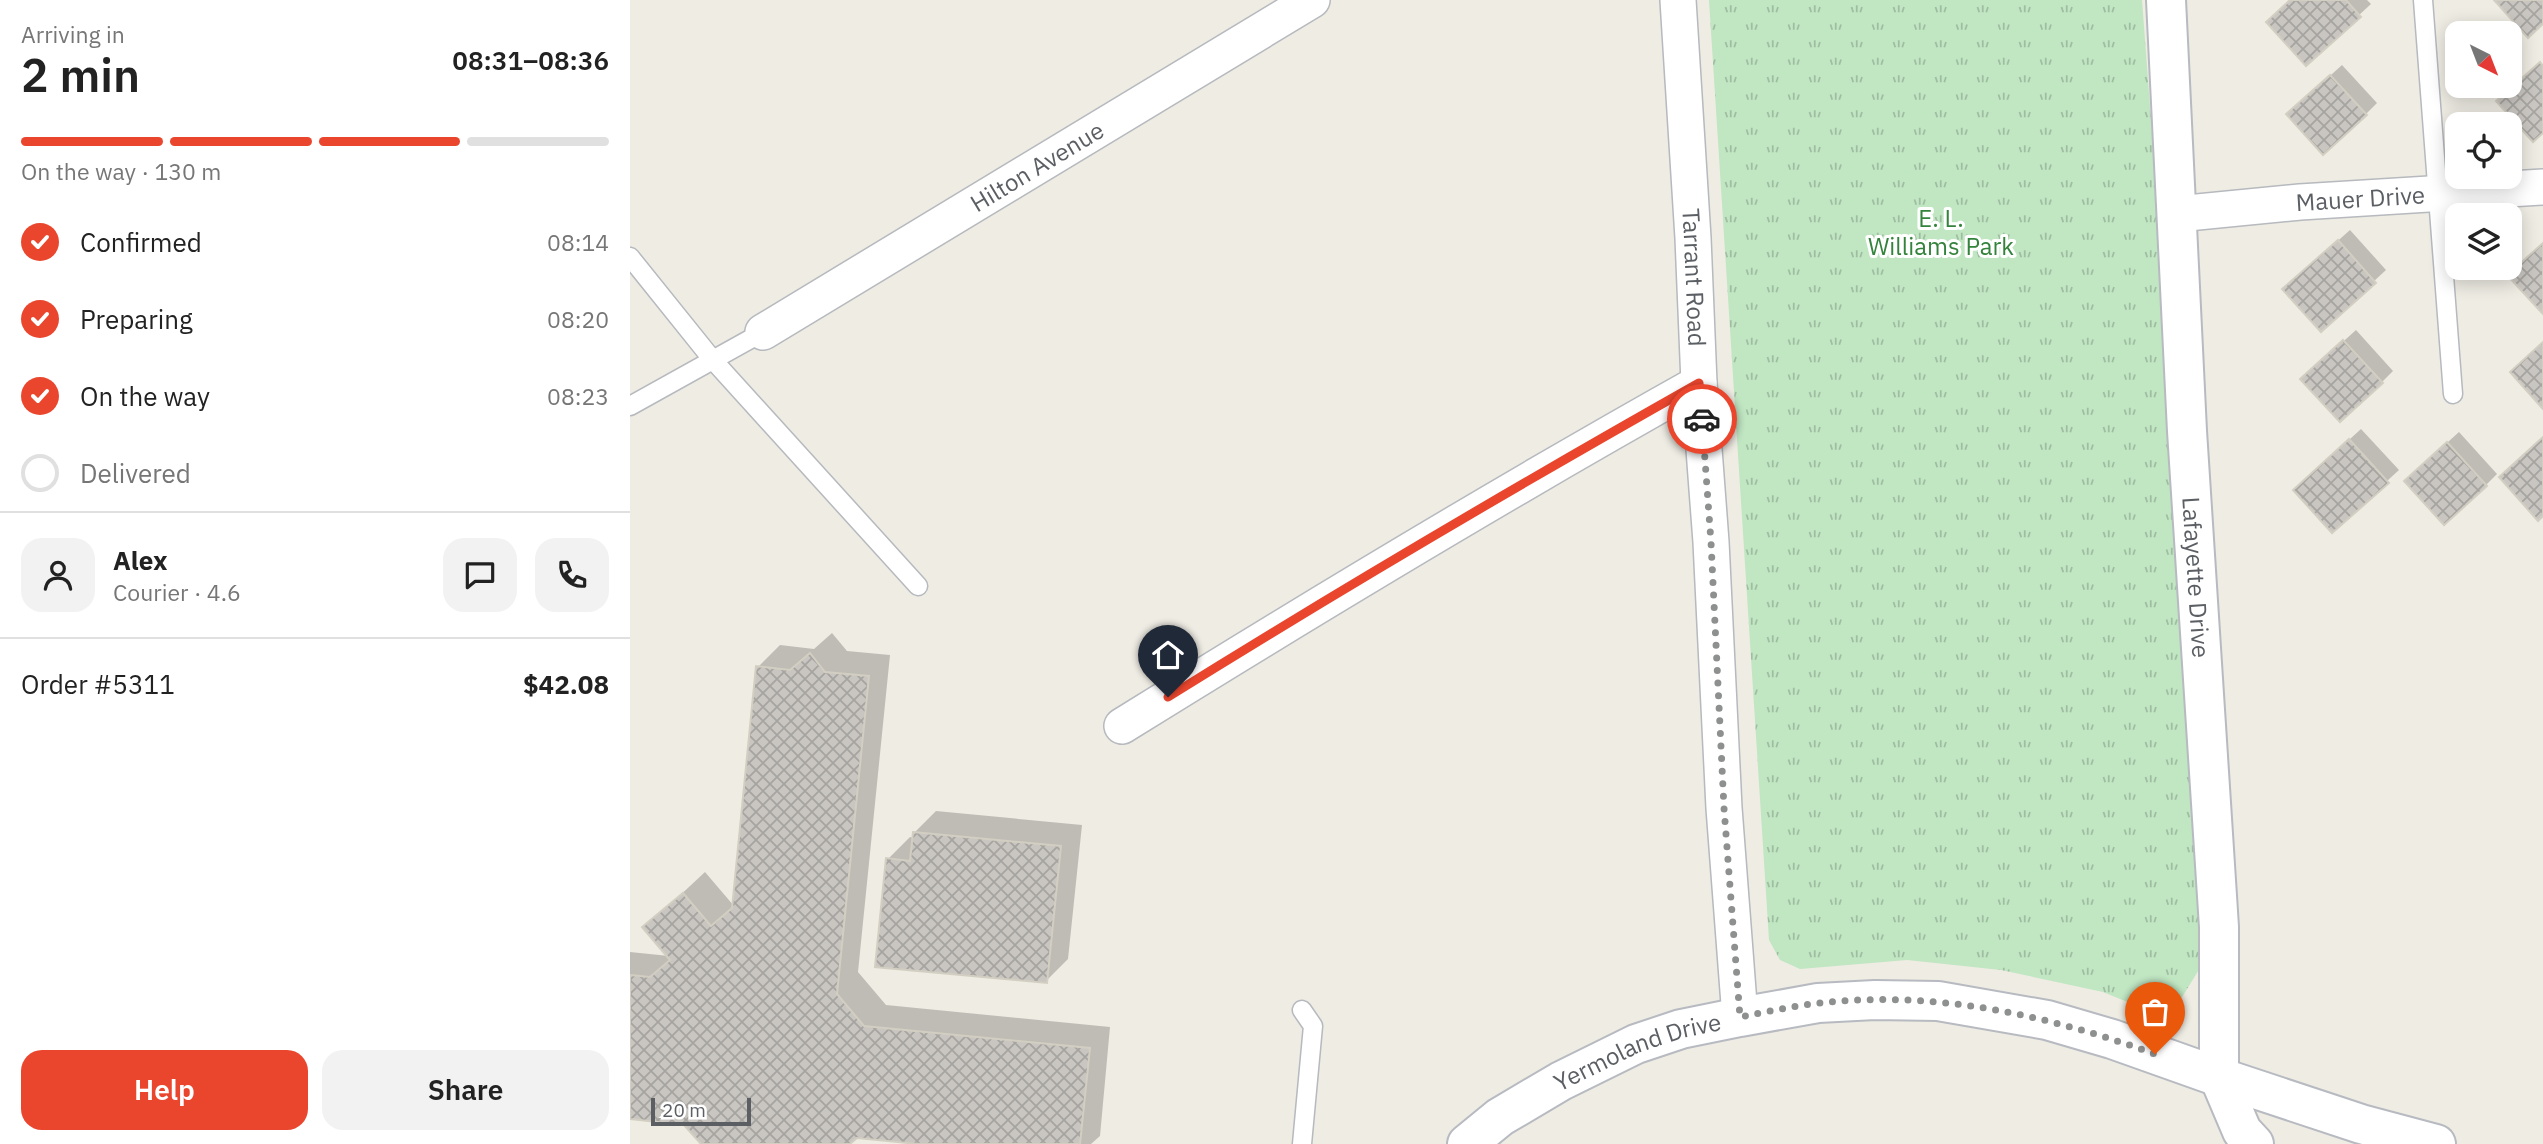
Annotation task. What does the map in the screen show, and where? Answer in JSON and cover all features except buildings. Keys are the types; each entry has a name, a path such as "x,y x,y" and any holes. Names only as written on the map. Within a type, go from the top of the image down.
{"street":[{"name":"Hilton Avenue","path":"762,332 1312,0"},
{"name":"Tarrant Road","path":"1678,0 1699,383 1711,542 1724,808 1740,1017"},
{"name":"Lafayette Drive","path":"2166,0 2187,431 2219,927 2219,1077 2242,1131 2254,1144"},
{"name":"Mauer Drive","path":"2177,214 2300,202 2543,187"},
{"path":"1122,726 1553,464 1699,383"},
{"name":"Yermoland Drive","path":"1467,1144 1500,1116 1561,1081 1636,1044 1681,1029 1818,1003 1938,1000 2047,1020 2112,1038 2361,1124 2436,1144"}],"lane":[{"path":"2423,0 2453,394"},
{"path":"630,257 712,359 918,586"},
{"path":"630,405 762,332"},
{"path":"1302,1010 1313,1026 1302,1144"}],"green space":[{"name":"E. L. Williams Park","path":"1709,0 2142,0 2157,200 2203,963 2179,1002 2147,1010 2103,992 2001,970 1907,960 1800,969 1780,960 1769,940"}],"way so far":[{"path":"1702,419 1724,808 1740,1017 1818,1003 1938,1000 2047,1020 2112,1038 2155,1054"}],"route":[{"path":"1168,697 1553,464 1699,383 1702,419"}]}
